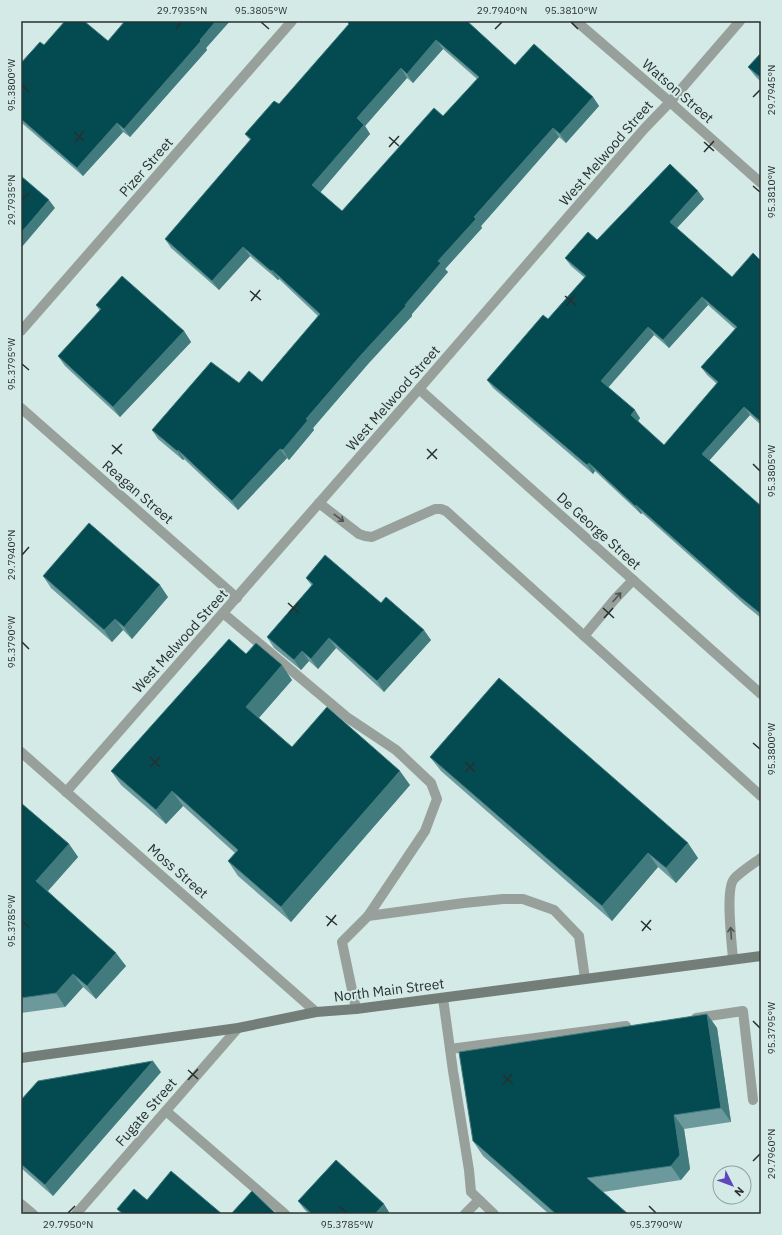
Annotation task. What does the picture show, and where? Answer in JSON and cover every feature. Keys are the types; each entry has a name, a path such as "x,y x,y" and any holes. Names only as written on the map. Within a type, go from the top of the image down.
{"main road":[{"name":"North Main Street","path":"21,1058 238,1028 316,1012 356,1009 761,956"}],"street":[{"name":"Pizer Street","path":"21,331 292,21"},
{"name":"Watson Street","path":"576,21 761,183"},
{"name":"West Melwood Street","path":"66,792 740,21"},
{"name":"De George Street","path":"419,389 761,694"},
{"name":"Reagan Street","path":"21,408 237,598"},
{"path":"320,503 359,534 365,536 372,536 435,509 446,511 761,796"},
{"path":"584,636 633,580"},
{"path":"223,613 348,718 396,750 431,783 437,799 425,831 368,916 342,942 356,1009"},
{"name":"Moss Street","path":"21,752 316,1012"},
{"path":"733,960 730,907 731,884 733,879 761,858"},
{"path":"368,916 464,903 503,899 523,899 554,910 579,936 585,979"},
{"path":"442,998 469,1170 471,1192 494,1214"},
{"path":"689,1018 743,1011 753,1100"},
{"path":"450,1049 635,1025"},
{"name":"Fugate Street","path":"76,1214 238,1028"},
{"path":"166,1111 285,1214"},
{"path":"465,1214 479,1200"},
{"path":"21,1204 33,1214"}],"building":[{"path":"65,21 84,21 108,41 125,21 216,21 200,40 201,41 124,129 117,123 77,168 21,119 21,63 40,42 44,45"},
{"path":"349,21 467,21 515,65 534,44 593,97 560,134 553,128 474,217 476,219 438,261 441,263 405,305 406,306 306,419 308,420 283,450 280,449 232,501 178,450 177,451 152,430 211,362 239,383 249,371 262,382 320,314 272,270 271,271 243,247 212,281 165,239 251,139 245,134 274,101 279,104 349,24","holes":["436,40 479,77 443,116 434,108 342,211 312,185 364,125 357,118 401,68 407,74"]},
{"path":"761,53 761,78 748,67"},
{"path":"670,164 698,191 670,222 732,277 753,253 760,260 761,259 761,422 744,407 702,454 761,506 761,614 636,505 635,506 589,463 587,465 487,380 543,315 548,319 586,276 565,258 588,232 597,240","holes":["702,297 737,327 701,367 718,382 664,445 631,415 635,410 601,381 648,327 663,340"]},
{"path":"21,176 49,200 21,233"},
{"path":"122,276 184,331 113,407 58,356 101,309 96,305"},
{"path":"89,523 160,585 124,627 115,619 104,630 43,576"},
{"path":"325,555 381,603 386,597 424,630 377,681 329,638 311,659 302,651 294,660 267,637 313,584 306,578"},
{"path":"229,639 246,654 256,643 282,665 246,707 292,747 327,707 400,771 281,907 228,861 238,850 172,791 156,810 111,771"},
{"path":"499,678 688,843 666,868 648,853 602,906 430,757"},
{"path":"21,803 69,844 36,881 116,953 87,986 73,974 56,993 21,998"},
{"path":"707,1014 721,1108 674,1115 680,1155 671,1166 587,1178 628,1214 556,1214 473,1141 459,1052"},
{"path":"153,1061 45,1185 21,1164 21,1100 38,1081"},
{"path":"336,1160 384,1204 375,1214 312,1214 298,1201"},
{"path":"171,1171 222,1214 123,1214 117,1209 134,1189 147,1200"},
{"path":"252,1191 276,1214 231,1214"}]}
